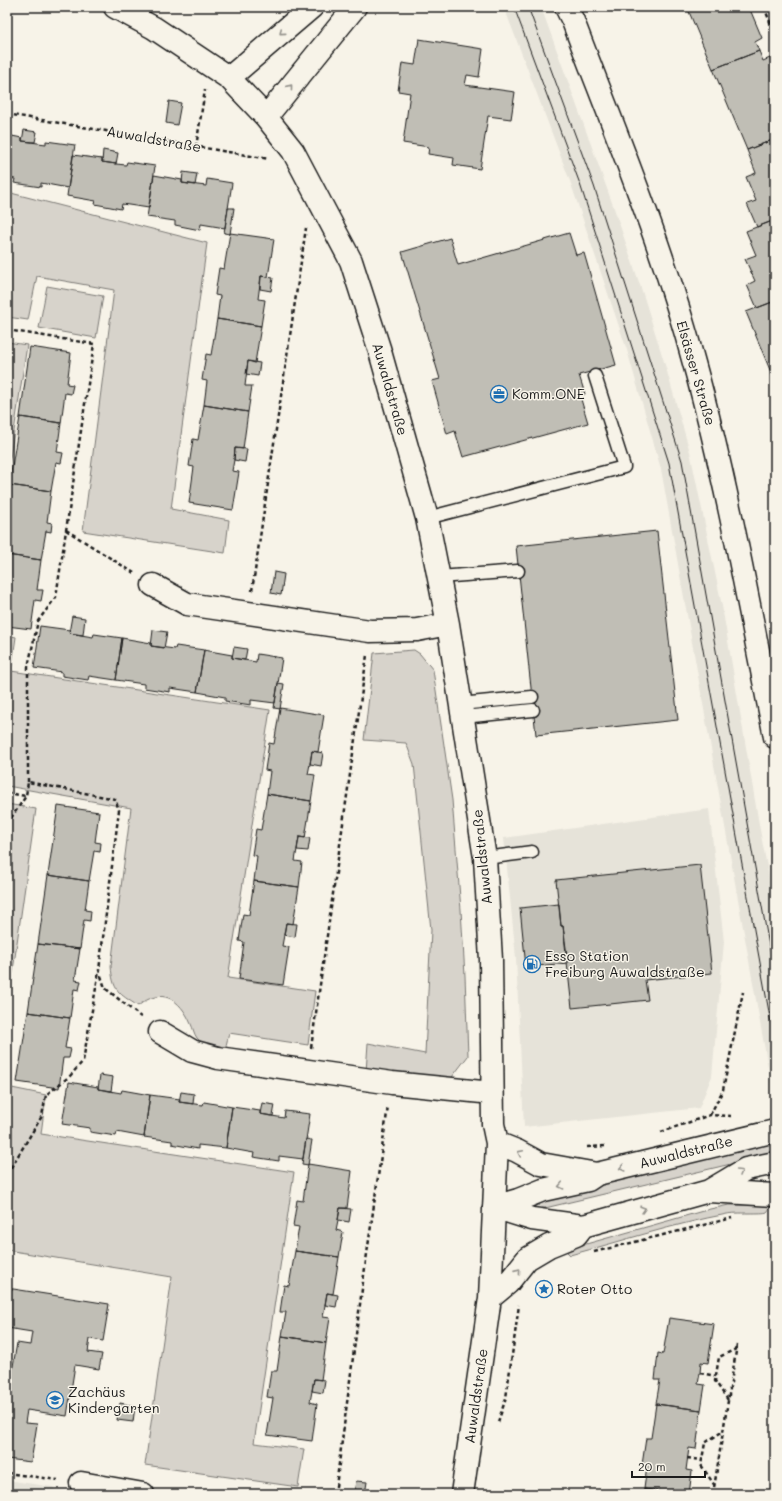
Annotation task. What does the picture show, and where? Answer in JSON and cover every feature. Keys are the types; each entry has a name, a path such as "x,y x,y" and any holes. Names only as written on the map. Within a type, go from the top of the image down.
{"street":[{"name":"Auwaldstraße","path":"115,7 154,28 229,78 266,117 292,151 351,262 379,348 427,518 448,624 485,858 491,960 493,1124 497,1143 490,1298 462,1494"},
{"path":"229,78 312,7"},
{"path":"266,117 355,7"},
{"name":"Elsässer Straße","path":"570,12 651,223 694,361 729,505 775,737"},
{"path":"153,585 187,604 370,631 417,630 448,624"},
{"path":"160,1032 192,1051 218,1058 392,1083 492,1093"},
{"name":"Auwaldstraße","path":"494,1207 518,1200 543,1190 588,1180 597,1174 775,1131"},
{"name":"Auwaldstraße","path":"497,1143 517,1151 541,1164 597,1174"},
{"path":"494,1207 532,1219 583,1226 709,1191 746,1169 775,1163"},
{"path":"709,1191 775,1195"},
{"path":"490,1298 508,1283 527,1259 549,1246 576,1235 583,1226"},
{"path":"81,1484 143,1494"}],"lane":[{"path":"427,518 624,467 595,376"},
{"path":"439,578 518,571"},
{"path":"462,711 532,697"},
{"path":"462,711 533,710"},
{"path":"485,858 532,852"}],"path":[{"path":"764,7 775,34"},
{"path":"196,147 209,65"},
{"name":"Auwaldstraße","path":"7,114 300,165"},
{"path":"248,613 306,225"},
{"path":"7,330 94,344 56,597 38,621 28,667 28,782 26,796 7,824"},
{"path":"66,530 153,585"},
{"path":"308,1070 370,631"},
{"path":"7,1174 42,1116 46,1095 70,1076 83,1061 99,970 119,810 116,799 28,782"},
{"path":"7,793 26,796"},
{"path":"99,970 105,988 160,1032"},
{"path":"710,1115 723,1090 743,992"},
{"path":"335,1494 362,1289 392,1083"},
{"path":"659,1133 710,1115 734,1116"},
{"path":"585,1147 607,1146"},
{"path":"588,1253 730,1218 738,1218"},
{"path":"714,1494 737,1345"},
{"path":"728,1401 715,1381 719,1357 736,1349"},
{"path":"700,1373 716,1376"},
{"path":"715,1486 701,1465 704,1443 723,1431"},
{"path":"688,1458 702,1460"},
{"path":"7,1473 81,1484"}],"shaded area":[{"path":"504,7 541,7 614,208 643,294 690,452 722,606 760,830 775,908 775,1106 661,469 627,350 570,181"},
{"path":"7,192 207,243 171,509 229,520 225,553 83,531 114,290 37,276 28,320 7,317"},
{"path":"47,286 103,296 96,338 39,328"},
{"path":"7,342 27,345 7,478"},
{"path":"7,635 16,637 11,671 270,710 228,978 315,991 308,1045 229,1033 225,1050 214,1048 203,1043 197,1038 187,1015 175,1002 169,998 162,996 154,997 146,1000 138,1006 121,994 115,986 111,966 131,808 7,786"},
{"path":"414,650 420,654 433,670 452,800 461,910 468,1056 449,1081 366,1072 368,1043 425,1054 431,930 414,764 406,743 364,740 374,653"},
{"path":"7,804 36,809 7,1013"},
{"path":"709,809 724,942 712,1076 699,1108 524,1127 516,958 504,838"},
{"path":"7,1087 46,1095 41,1134 294,1172 254,1443 304,1449 298,1487 145,1465 172,1277 7,1250"},
{"path":"770,1141 773,1154 545,1208 542,1208 539,1205 542,1199"},
{"path":"729,1205 757,1205 770,1207 765,1213 731,1213 707,1218 570,1255 565,1250 710,1209"},
{"path":"7,1480 53,1487 57,1494 7,1494"}],"building":[{"path":"687,7 749,7 762,38 755,42 759,51 713,69"},
{"path":"419,39 483,49 479,77 467,75 465,85 515,92 511,119 488,116 480,169 453,165 454,158 428,154 429,147 403,143 410,93 398,91 402,63 415,65"},
{"path":"759,51 763,61 770,58 775,71 775,139 747,150 713,69"},
{"path":"169,101 181,103 177,125 166,123"},
{"path":"24,130 37,132 35,142 22,141"},
{"path":"7,135 22,138 22,141 46,144 46,141 75,145 68,188 41,183 41,187 14,183 15,179 7,178"},
{"path":"775,139 775,220 757,227 747,204 756,201 746,177 756,173 747,150"},
{"path":"103,150 118,153 116,164 102,162"},
{"path":"73,155 102,159 102,162 116,164 126,165 127,162 155,166 149,208 122,204 121,209 95,204 96,201 67,196"},
{"path":"183,172 197,174 195,185 182,183"},
{"path":"154,175 182,180 182,183 206,186 207,179 232,183 225,228 201,224 200,230 175,225 175,221 147,217"},
{"path":"228,208 234,208 230,234 224,233"},
{"path":"775,220 775,301 757,308 747,285 755,281 745,259 756,255 746,231"},
{"path":"230,233 274,239 268,277 261,276 258,299 265,300 261,326 217,319 220,296 215,295 219,268 224,269"},
{"path":"569,233 576,255 584,253 616,365 579,375 585,394 580,396 588,423 463,457 455,431 447,434 432,381 440,379 402,252 450,238 458,265"},
{"path":"261,276 273,278 271,291 260,289"},
{"path":"775,301 775,382 746,312"},
{"path":"217,319 261,326 255,363 248,361 245,386 252,386 248,412 204,405 207,381 202,380 206,354 211,355"},
{"path":"30,347 71,353 67,384 73,385 71,394 65,393 61,423 20,417"},
{"path":"248,361 260,363 258,376 246,374"},
{"path":"204,405 248,412 243,449 235,448 232,471 239,472 233,510 189,503 194,467 189,466 193,439 198,440"},
{"path":"20,417 61,423 57,452 63,453 61,463 56,462 51,491 9,485"},
{"path":"235,448 247,449 245,462 234,460"},
{"path":"9,485 51,491 47,522 52,523 51,532 46,531 41,560 7,555 7,502"},
{"path":"657,531 678,720 536,735 516,546"},
{"path":"7,555 41,560 37,590 43,590 41,601 35,600 31,629 7,626"},
{"path":"274,572 284,574 281,595 271,593"},
{"path":"72,616 85,618 83,635 69,633"},
{"path":"40,626 70,630 69,633 93,637 94,634 122,638 116,680 89,676 88,680 62,676 62,672 34,668"},
{"path":"153,630 167,632 164,648 151,646"},
{"path":"122,638 151,643 151,646 175,649 176,646 204,650 197,692 170,688 170,692 144,688 144,684 116,680"},
{"path":"234,647 247,649 245,660 232,658"},
{"path":"204,650 232,655 232,658 256,662 257,654 282,658 275,703 251,700 251,705 225,701 225,697 197,692"},
{"path":"278,683 284,684 280,709 274,708"},
{"path":"280,708 324,715 318,752 312,751 308,774 315,775 311,801 267,794 270,771 265,770 269,743 274,744"},
{"path":"312,751 323,753 321,766 310,764"},
{"path":"267,794 311,801 305,838 299,837 295,861 302,862 299,887 254,881 257,856 252,855 256,829 261,830"},
{"path":"58,806 99,812 95,842 101,843 100,852 94,851 89,881 48,875"},
{"path":"299,837 310,838 308,851 297,850"},
{"path":"700,865 712,973 645,980 648,1000 572,1008 563,926 561,926 556,880"},
{"path":"48,875 89,881 85,910 91,911 90,921 84,920 80,949 38,944"},
{"path":"254,881 299,887 293,924 286,923 282,946 289,947 283,985 239,979 244,942 239,941 243,914 249,915"},
{"path":"559,904 561,926 563,926 568,963 526,967 520,908"},
{"path":"286,923 297,924 295,937 284,935"},
{"path":"38,944 80,949 75,980 81,981 79,990 74,989 70,1018 28,1012"},
{"path":"28,1012 70,1018 65,1048 71,1049 69,1058 63,1058 59,1088 17,1082"},
{"path":"100,1075 113,1077 111,1091 98,1089"},
{"path":"69,1082 121,1093 122,1090 150,1095 144,1137 117,1132 116,1136 90,1132 90,1128 62,1124"},
{"path":"181,1092 194,1094 193,1104 179,1102"},
{"path":"150,1095 180,1099 179,1102 203,1105 204,1102 232,1107 226,1148 198,1145 198,1149 172,1144 172,1141 144,1137"},
{"path":"262,1103 275,1105 273,1116 260,1114"},
{"path":"232,1107 260,1111 260,1114 284,1118 285,1111 310,1114 303,1159 279,1156 279,1161 253,1157 254,1153 226,1148"},
{"path":"306,1139 312,1140 308,1165 302,1164"},
{"path":"308,1164 352,1171 347,1208 340,1208 336,1230 343,1232 339,1257 295,1251 299,1227 293,1226 297,1200 303,1201"},
{"path":"340,1208 351,1209 349,1222 338,1220"},
{"path":"295,1251 339,1257 333,1294 327,1293 323,1317 330,1318 326,1343 282,1336 286,1312 280,1312 284,1285 289,1286"},
{"path":"7,1288 109,1304 103,1341 90,1339 88,1352 102,1354 99,1369 75,1365 67,1416 27,1410 25,1423 37,1424 31,1462 7,1459 7,1371 12,1372 17,1343 30,1345 32,1332 7,1328 7,1314 10,1301 7,1301"},
{"path":"327,1293 338,1295 336,1307 325,1305"},
{"path":"669,1318 714,1324 708,1363 701,1362 698,1384 705,1385 701,1410 656,1404 660,1380 655,1380 658,1353 663,1354"},
{"path":"282,1336 326,1343 321,1380 314,1379 310,1402 317,1404 312,1441 267,1435 273,1398 267,1397 271,1371 277,1371"},
{"path":"314,1379 325,1380 323,1393 312,1391"},
{"path":"120,1403 135,1406 133,1422 117,1420"},
{"path":"656,1404 701,1410 696,1449 689,1448 686,1470 692,1471 689,1494 676,1494 644,1489 647,1466 642,1465 646,1438 651,1438"},
{"path":"356,1481 367,1482 365,1494 354,1494"},
{"path":"644,1489 676,1494 643,1494"}],"tram line":[{"path":"514,7 580,184 669,463 775,1045"},
{"path":"528,7 594,186 682,461 775,979"}],"place":[{"name":"Komm.ONE","path":"499,394"},
{"name":"Esso Station Freiburg Auwaldstraße","path":"532,964"},
{"name":"Roter Otto","path":"544,1289"},
{"name":"Zachäus Kindergarten","path":"55,1400"}]}
